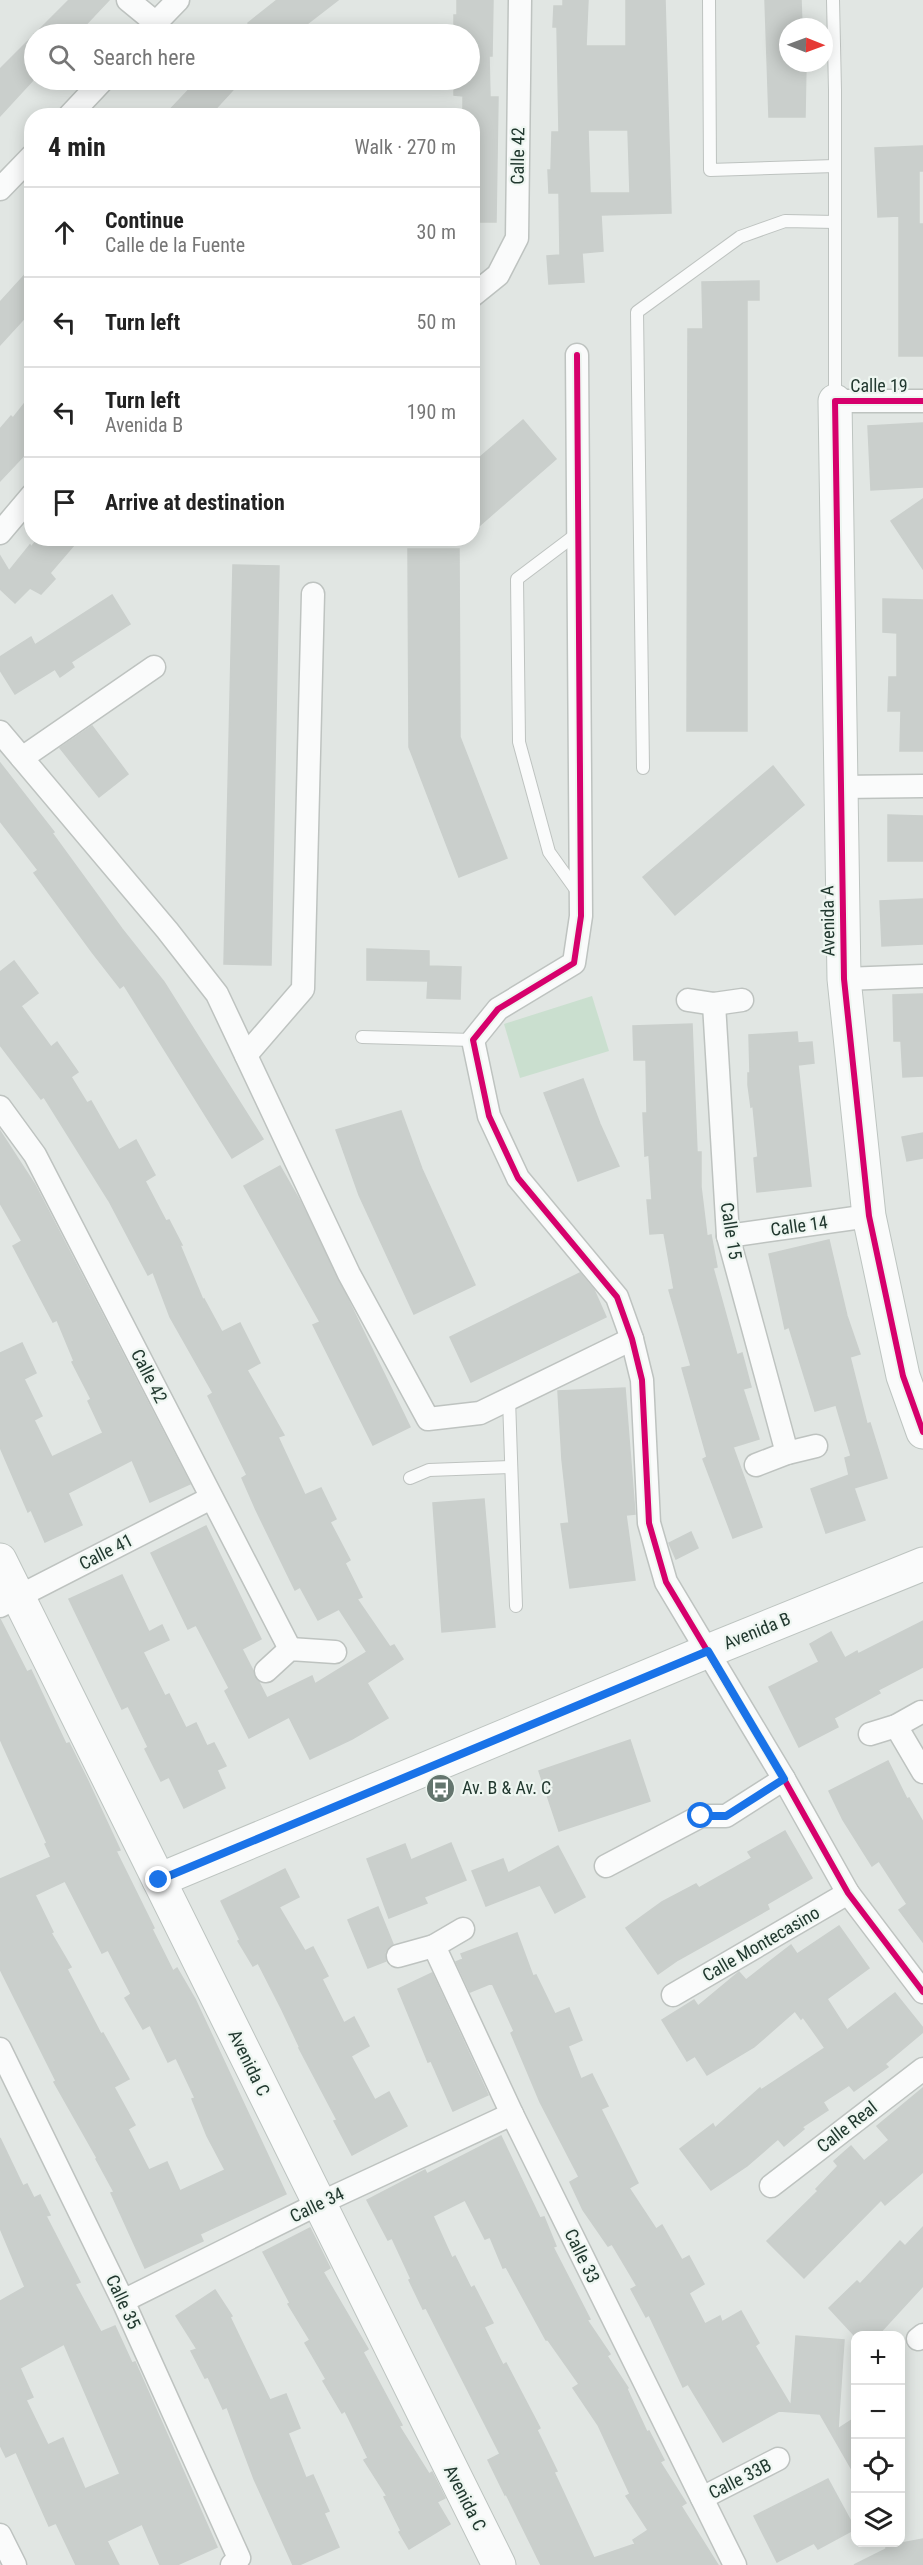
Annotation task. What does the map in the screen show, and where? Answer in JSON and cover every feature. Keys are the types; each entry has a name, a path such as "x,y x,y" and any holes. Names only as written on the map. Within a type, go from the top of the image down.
{"street":[{"path":"128,0 146,24"},
{"path":"155,24 177,0"},
{"name":"Calle 42","path":"480,290 498,275 517,238 520,0"},
{"path":"77,108 94,90"},
{"path":"0,189 24,164"},
{"path":"577,356 581,916 574,963 498,1009 473,1040 489,1116 518,1178 617,1297 632,1339 642,1380 649,1523 666,1582 784,1779 848,1893 923,1992"},
{"name":"Calle 19","path":"835,401 923,401"},
{"name":"Avenida A","path":"835,401 844,979 869,1216 903,1376 923,1432"},
{"path":"0,533 24,504"},
{"path":"246,1055 303,989 313,594"},
{"path":"22,758 154,667"},
{"path":"0,732 159,921 217,994 349,1274 429,1419 480,1413 632,1339"},
{"path":"841,787 923,786"},
{"path":"844,979 923,976"},
{"path":"688,1000 714,1004 742,1000"},
{"name":"Calle 15","path":"714,1004 728,1236 787,1453"},
{"name":"Calle 42","path":"0,1107 35,1155 290,1649"},
{"name":"Calle 14","path":"728,1236 869,1216"},
{"path":"756,1465 787,1453 816,1446"},
{"name":"Calle 41","path":"9,1601 212,1498"},
{"name":"Avenida C","path":"0,1560 9,1601 159,1880 499,2565"},
{"name":"Avenida B","path":"159,1880 923,1564"},
{"path":"266,1671 290,1649 335,1652"},
{"path":"870,1734 896,1726 921,1712"},
{"path":"896,1726 923,1772"},
{"path":"606,1866 701,1816 726,1816 784,1779"},
{"name":"Calle Montecasino","path":"673,1995 848,1893"},
{"path":"398,1956 434,1946 463,1929"},
{"name":"Calle 33","path":"434,1946 512,2114 735,2565"},
{"name":"Calle 35","path":"0,2049 123,2301 236,2561"},
{"name":"Calle Real","path":"771,2186 923,2069"},
{"name":"Calle 34","path":"123,2301 318,2204 512,2114"},
{"name":"Calle 33B","path":"702,2498 778,2459"},
{"path":"0,2535 15,2565"}],"lane":[{"path":"709,0 710,170 835,166"},
{"path":"833,0 835,401"},
{"path":"643,768 637,312 740,237 785,221 835,222"},
{"path":"578,533 517,579 519,742 549,852 581,897"},
{"path":"362,1037 473,1040"},
{"path":"508,1399 516,1606"},
{"path":"410,1478 429,1470 511,1467"}],"green space":[{"path":"592,996 609,1051 520,1078 504,1024"}],"building":[{"path":"69,0 109,0 86,24 45,24"},
{"path":"277,0 338,0 307,24 248,23"},
{"path":"457,0 493,0 492,56 489,56 490,97 498,97 496,222 480,222 480,108 463,108 463,96 454,95 454,90 480,90 480,24 454,24 454,15 457,15"},
{"path":"563,0 588,0 586,46 626,46 626,0 665,0 671,213 601,215 603,251 582,253 584,282 549,284 547,256 560,255 559,193 549,193 548,170 551,170 552,132 559,132 557,27 553,27 554,6 563,6","holes":["588,130 628,130 630,193 590,193"]},
{"path":"765,0 801,0 802,18 779,18 779,72 806,72 805,117 769,117"},
{"path":"24,45 24,90 0,116 0,69"},
{"path":"189,90 233,90 216,108 172,108"},
{"path":"923,146 923,171 919,171 919,224 923,224 923,356 899,356 899,216 878,217 875,148"},
{"path":"24,276 24,319 0,345 0,302"},
{"path":"759,281 759,300 747,300 747,731 687,731 688,329 703,329 702,282"},
{"path":"24,404 24,456 0,481 0,429 11,416 13,418"},
{"path":"523,420 556,459 480,525 480,457"},
{"path":"923,423 923,487 871,490 868,426"},
{"path":"923,499 923,569 891,521"},
{"path":"29,546 73,546 50,573 55,579 41,594 30,588 15,603 0,589 0,556 9,571"},
{"path":"408,549 459,549 460,737 507,858 459,877 409,747"},
{"path":"233,565 279,566 271,965 224,964"},
{"path":"112,595 130,624 71,662 74,667 60,677 55,669 15,694 0,670 0,657 31,637 35,645"},
{"path":"883,599 923,600 923,751 900,751 901,711 888,711 889,677 897,677 897,633 883,632"},
{"path":"92,726 128,774 99,797 60,748"},
{"path":"0,763 54,832 52,833 122,929 164,982 263,1139 232,1158 124,985 120,988 92,952 34,873 38,870 0,821"},
{"path":"773,766 804,805 675,915 643,877"},
{"path":"888,815 923,816 923,861 888,861"},
{"path":"923,899 923,944 882,946 880,901"},
{"path":"367,949 429,951 429,966 461,967 460,999 427,998 428,981 367,980"},
{"path":"14,961 38,993 21,1006 51,1047 57,1042 78,1072 71,1077 87,1103 91,1101 119,1150 136,1140 155,1175 145,1181 166,1221 169,1220 182,1245 180,1245 203,1300 222,1332 240,1323 260,1363 247,1370 284,1435 278,1437 305,1495 321,1488 336,1519 330,1522 350,1560 345,1563 362,1597 357,1599 390,1647 394,1645 403,1659 367,1683 388,1718 352,1739 310,1759 289,1717 249,1738 225,1691 229,1688 196,1625 188,1629 151,1553 206,1526 261,1639 242,1649 267,1698 312,1676 315,1684 367,1652 339,1609 318,1620 300,1587 295,1590 242,1478 247,1475 208,1396 213,1393 170,1317 153,1272 148,1275 109,1201 44,1097 41,1099 0,1045 0,972"},
{"path":"923,994 923,1076 903,1077 901,1041 894,1041 893,995"},
{"path":"692,1024 697,1152 701,1152 701,1187 707,1236 711,1235 717,1267 713,1268 737,1355 742,1353 751,1387 743,1389 759,1439 733,1447 762,1527 733,1538 703,1459 707,1457 682,1368 691,1366 669,1290 674,1289 664,1233 650,1234 647,1200 652,1200 649,1155 645,1156 643,1113 647,1113 646,1060 634,1060 633,1026"},
{"path":"797,1032 798,1043 812,1042 814,1063 798,1065 811,1186 757,1192 754,1158 758,1157 753,1106 751,1107 748,1085 749,1035"},
{"path":"583,1079 619,1166 578,1181 544,1093"},
{"path":"401,1111 422,1169 475,1285 414,1314 359,1195 336,1130"},
{"path":"0,1131 35,1185 190,1484 150,1502 132,1460 68,1493 82,1525 45,1542 31,1510 28,1512 0,1447 0,1353 22,1343 36,1373 24,1379 42,1416 34,1420 52,1457 103,1433 88,1401 91,1399 72,1362 74,1361 57,1320 53,1322 13,1246 22,1241 0,1203"},
{"path":"923,1133 923,1158 907,1161 902,1137"},
{"path":"280,1166 300,1201 410,1427 373,1445 313,1325 320,1322 244,1186"},
{"path":"829,1240 847,1316 860,1354 850,1357 867,1424 870,1423 887,1478 854,1488 865,1520 826,1533 811,1489 849,1475 845,1458 851,1456 836,1405 815,1411 789,1327 785,1329 769,1254"},
{"path":"580,1273 594,1290 606,1317 471,1382 450,1337"},
{"path":"625,1388 635,1514 626,1515 635,1580 570,1588 561,1524 569,1523 558,1391"},
{"path":"484,1499 495,1627 442,1632 433,1503"},
{"path":"691,1532 698,1548 676,1559 669,1543"},
{"path":"122,1575 149,1632 162,1625 169,1640 143,1652 165,1696 169,1694 186,1728 196,1723 207,1746 214,1743 226,1766 217,1770 225,1788 184,1808 169,1777 161,1781 128,1706 122,1709 69,1599"},
{"path":"0,1619 27,1672 31,1670 66,1744 69,1743 87,1779 120,1850 116,1851 154,1928 152,1929 173,1971 177,1968 195,1999 286,2194 200,2234 203,2241 145,2268 111,2193 114,2192 54,2082 56,2081 0,1969 0,1879 51,1857 45,1844 47,1843 0,1739","holes":["65,1881 102,1953 108,1950 131,1994 125,1998 143,2029 150,2025 168,2062 176,2058 195,2098 192,2099 207,2136 225,2170 180,2191 167,2162 149,2170 128,2129 135,2125 114,2087 129,2079 103,2033 101,2034 67,1969 71,1967 51,1933 53,1932 35,1895"]},
{"path":"923,1621 923,1667 878,1690 880,1693 834,1718 838,1727 799,1747 769,1687 819,1662 810,1644 831,1632 845,1658 857,1651 858,1654"},
{"path":"630,1740 650,1801 559,1831 539,1771"},
{"path":"888,1761 907,1799 909,1798 923,1822 923,1942 899,1910 907,1904 879,1861 872,1866 843,1820 829,1791"},
{"path":"785,1831 812,1878 767,1904 769,1909 678,1960 658,1974 626,1928 662,1902 696,1884 699,1888 752,1858 748,1852"},
{"path":"451,1843 466,1880 424,1897 427,1903 389,1918 367,1859 405,1844 411,1860"},
{"path":"558,1846 585,1897 555,1913 540,1885 486,1906 472,1871 503,1859 508,1873"},
{"path":"285,1869 299,1897 279,1907 305,1951 313,1947 328,1976 322,1979 344,2023 354,2017 369,2046 351,2056 375,2100 389,2092 407,2126 352,2155 334,2121 337,2120 258,1963 253,1966 238,1941 240,1940 221,1901"},
{"path":"378,1907 393,1944 385,1952 386,1961 368,1968 348,1920"},
{"path":"839,1926 869,1968 827,1999 847,2030 895,1993 923,2028 923,2032 885,2064 888,2067 854,2091 849,2085 823,2102 828,2110 802,2127 804,2129 784,2146 778,2139 747,2166 711,2190 680,2149 713,2124 715,2128 760,2088 761,2090 825,2048 803,2017 801,2019 795,2011 754,2047 707,2075 695,2056 687,2061 662,2020 694,2000 698,2006 739,1972 746,1980 791,1945 797,1954"},
{"path":"517,1933 533,1976 536,1975 555,2014 569,2008 582,2040 568,2046 581,2079 592,2074 608,2106 601,2109 638,2183 629,2188 656,2229 662,2225 682,2260 689,2256 704,2284 689,2293 705,2324 720,2316 722,2322 741,2311 759,2343 755,2346 791,2406 796,2336 844,2340 838,2429 851,2421 851,2468 820,2414 779,2411 723,2442 688,2384 683,2387 649,2315 646,2317 631,2289 637,2286 612,2244 608,2246 583,2210 570,2182 579,2177 540,2102 511,2033 514,2031 492,1983 470,1992 456,1962 463,1959 461,1954"},
{"path":"432,1973 488,2095 453,2111 431,2061 428,2062 398,1989"},
{"path":"923,2088 923,2172 885,2205 881,2200 804,2278 767,2241 818,2191 816,2189 838,2166 834,2161 851,2146 864,2161 889,2140 877,2126"},
{"path":"501,2136 540,2218 544,2217 556,2246 553,2247 590,2319 587,2320 610,2354 607,2356 628,2388 647,2432 649,2431 664,2460 660,2462 686,2503 681,2506 718,2565 541,2565 488,2460 500,2454 426,2308 423,2309 392,2238 388,2240 367,2200 425,2170 427,2174","holes":["465,2200 485,2239 490,2237 503,2268 506,2267 546,2340 579,2384 573,2388 598,2425 630,2494 626,2496 648,2530 633,2540 635,2544 594,2558 554,2472 557,2471 537,2430 540,2428 506,2363 503,2365 484,2327 493,2323 474,2286 471,2288 455,2256 452,2258 433,2216"]},
{"path":"0,2138 23,2186 27,2184 34,2198 40,2195 50,2215 46,2216 80,2282 75,2284 101,2332 115,2326 132,2363 135,2362 217,2547 177,2565 160,2565 142,2524 107,2541 119,2565 76,2565 56,2523 49,2526 16,2452 6,2457 0,2445 0,2301 25,2287 0,2228","holes":["64,2344 120,2474 85,2489 63,2438 48,2445 26,2400 33,2397 20,2368"]},
{"path":"923,2227 923,2286 882,2331 851,2332 829,2308 857,2281 860,2284 900,2241 905,2246"},
{"path":"310,2228 330,2268 323,2272 368,2349 363,2352 402,2425 399,2426 429,2474 432,2472 445,2498 437,2502 450,2524 409,2549 384,2497 387,2496 364,2460 368,2458 345,2411 342,2413 323,2381 326,2379 305,2343 310,2340 288,2304 290,2303 263,2252"},
{"path":"215,2290 232,2316 230,2317 270,2400 286,2394 300,2428 288,2433 306,2478 313,2475 329,2511 324,2513 339,2547 299,2565 293,2565 254,2479 227,2407 223,2409 208,2377 205,2378 191,2351 197,2349 176,2316"},
{"path":"828,2479 851,2522 851,2531 818,2549 814,2543 777,2562 754,2516"},
{"path":"923,2539 923,2565 854,2565 886,2547 905,2547 905,2542"}],"cycle path":[{"path":"577,355 581,916 574,963 498,1009 473,1040 489,1116 518,1178 617,1297 632,1339 642,1380 649,1523 666,1582 784,1779 848,1893 923,1992"},
{"path":"923,401 835,401 844,979 869,1216 903,1376 923,1432"}],"place":[{"name":"Av. B & Av. C","path":"441,1788"}],"route":[{"path":"159,1880 708,1651 784,1779 726,1816 701,1816"}]}
